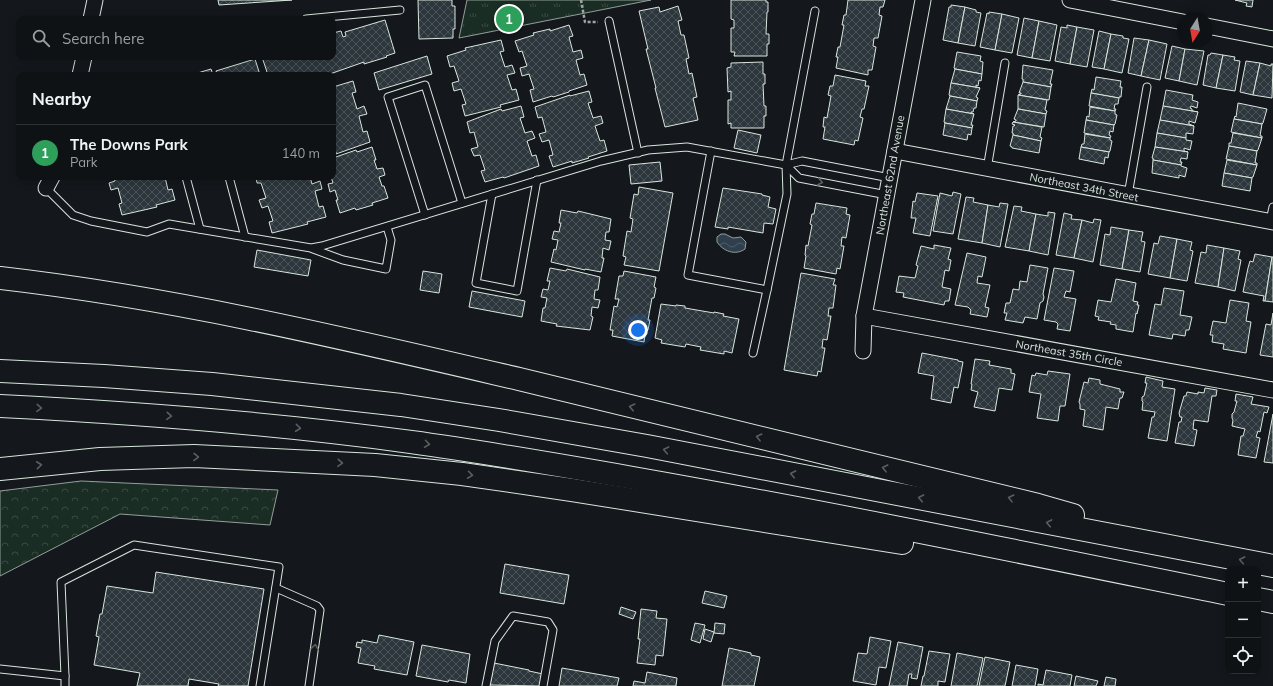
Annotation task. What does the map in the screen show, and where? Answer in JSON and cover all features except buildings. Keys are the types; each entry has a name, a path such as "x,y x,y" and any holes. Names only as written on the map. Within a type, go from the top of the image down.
{"highway":[{"path":"0,278 114,294 326,334 1038,505 1211,554"},
{"path":"0,371 104,376 212,384 378,403 469,416 639,445 1273,566"},
{"path":"0,406 133,413 220,420 400,440 486,453 750,499 1225,593"},
{"path":"0,469 100,459 186,456 331,462 420,469 579,491 1225,594"},
{"path":"1261,601 1273,603"}],"street":[{"path":"92,16 95,0"},
{"name":"Northeast 62nd Avenue","path":"864,351 864,316 923,0"},
{"path":"1070,0 1177,21"},
{"path":"1213,27 1273,39"},
{"path":"81,72 83,60"},
{"name":"Northeast 34th Street","path":"895,151 1128,195 1272,216"},
{"name":"Northeast 35th Circle","path":"864,316 1273,390"}],"lane":[{"path":"336,16 400,10"},
{"path":"753,353 787,194 786,165 815,10"},
{"path":"610,21 638,153"},
{"path":"987,168 1006,63"},
{"path":"425,215 388,97 426,85 462,204"},
{"path":"1128,195 1147,87"},
{"path":"311,248 387,227 601,161 638,153 687,147 786,165 802,161 890,178"},
{"path":"711,151 688,275 767,290"},
{"path":"786,165 799,178 887,195"},
{"path":"187,180 200,229"},
{"path":"229,180 245,237"},
{"path":"492,194 476,283 517,291 537,180"},
{"path":"49,182 73,215 91,221 147,232 169,224 200,229 311,248 343,260 386,269 391,240 387,227"},
{"path":"65,686 62,582 134,545 279,567 260,686"},
{"path":"276,588 317,606 320,610 309,686"},
{"path":"486,686 495,641 513,616 548,622 553,630 543,686"},
{"path":"0,669 65,676"}],"path":[{"path":"581,0 585,22 610,21"}],"green space":[{"path":"467,0 651,0 459,38"},
{"path":"81,481 278,490 270,525 120,514 0,576 0,491"}],"water":[{"path":"721,234 725,234 733,238 741,237 746,242 745,249 737,252 730,252 722,248 717,242 717,237"}],"place":[{"name":"The Downs Park","path":"509,19"}]}
